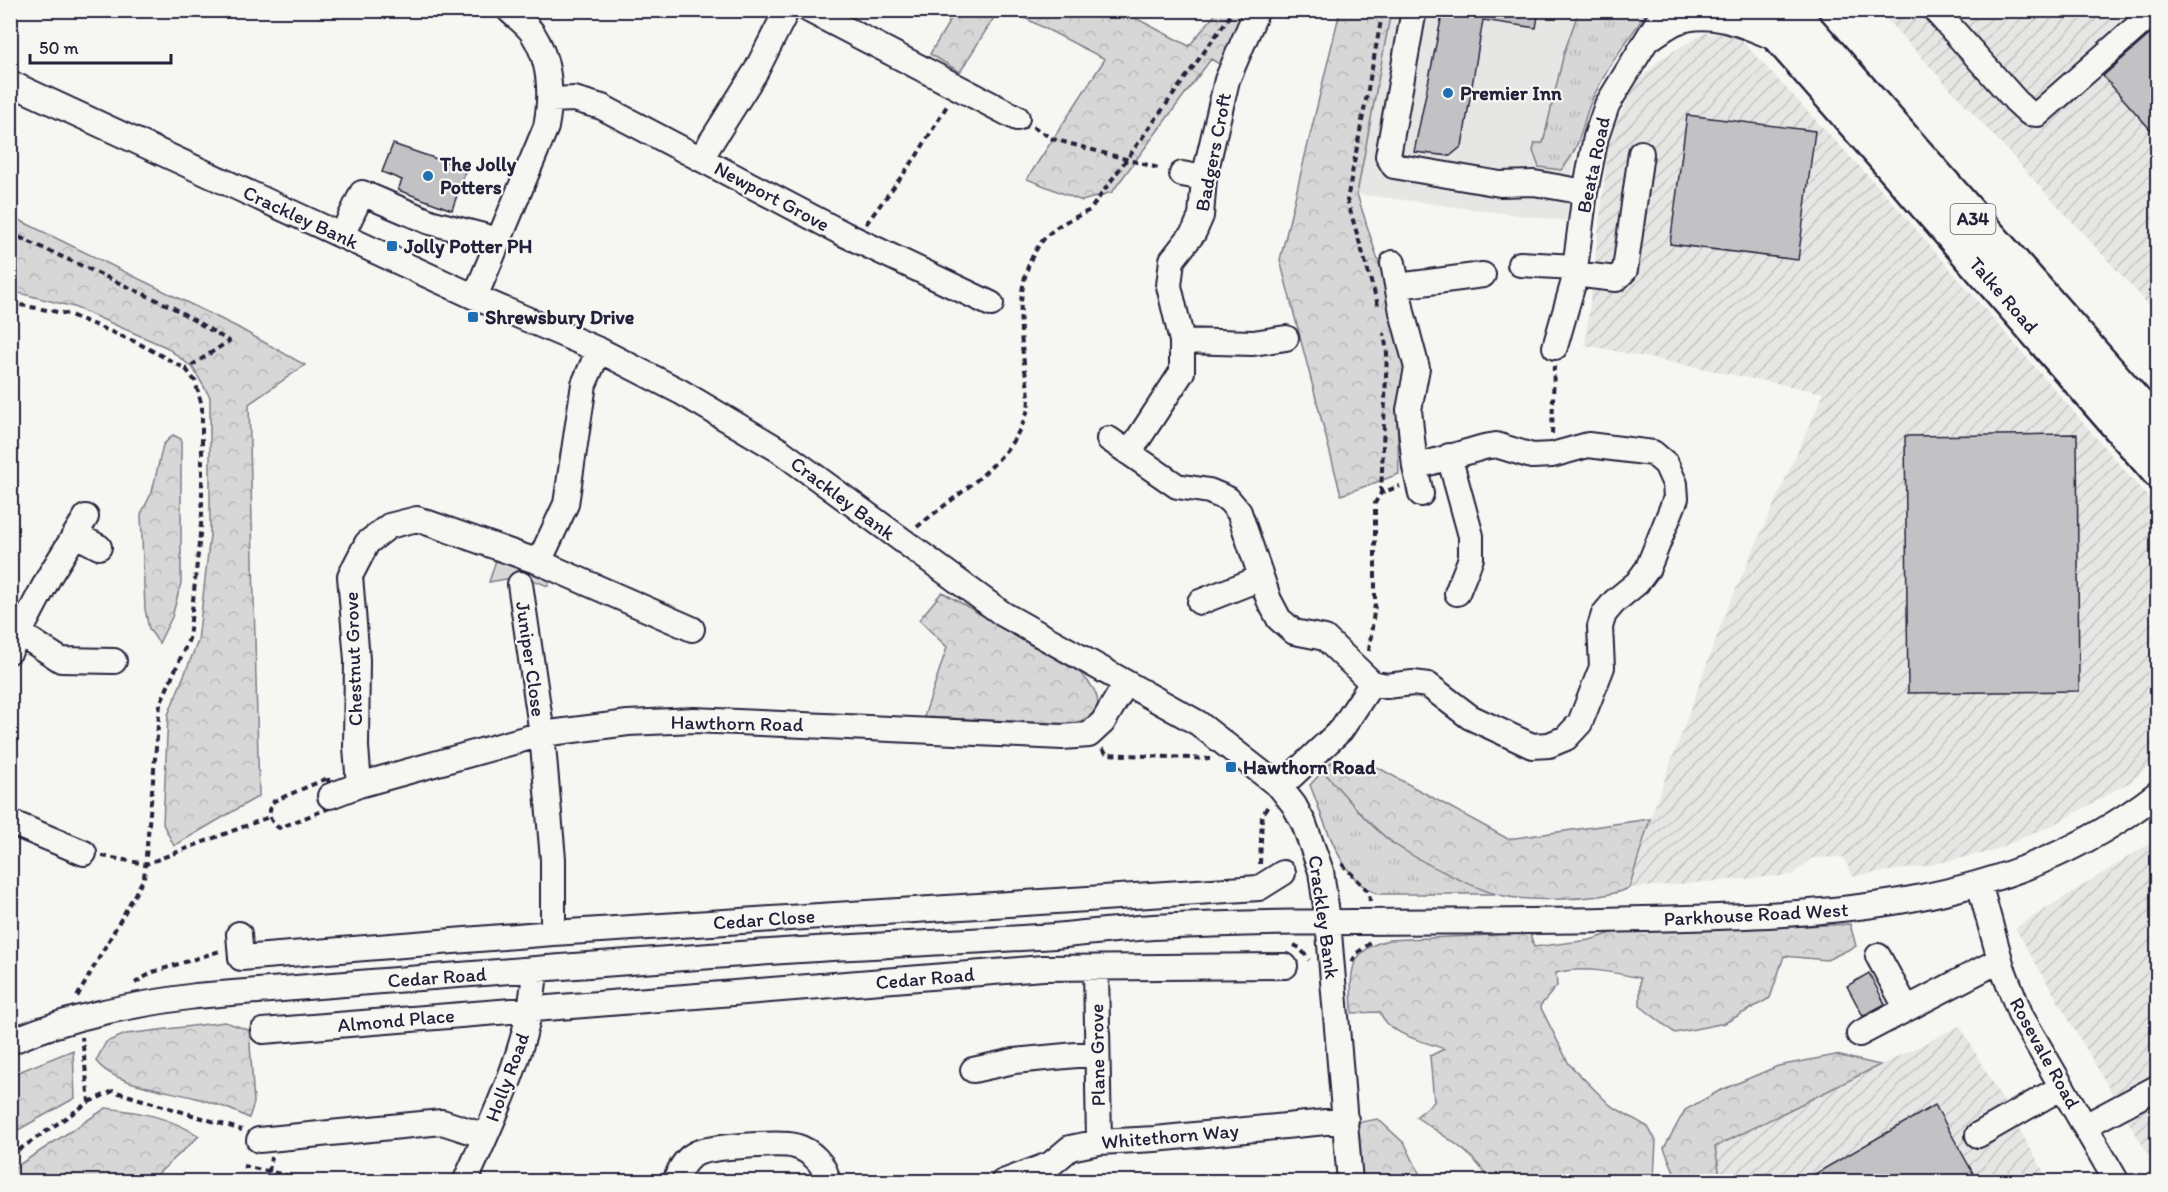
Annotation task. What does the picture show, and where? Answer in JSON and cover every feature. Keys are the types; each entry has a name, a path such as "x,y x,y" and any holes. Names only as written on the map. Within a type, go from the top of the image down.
{"highway":[{"name":"Talke Road","path":"1756,10 1786,26 2157,428"},
{"name":"Talke Road","path":"1786,26 2157,471"}],"street":[{"path":"476,297 546,127 551,100 546,63 533,33 510,10"},
{"path":"701,158 756,71 787,10"},
{"path":"809,10 1017,118"},
{"name":"Badgers Croft","path":"1129,453 1182,372 1182,341 1169,286 1172,260 1194,232 1201,216 1193,176 1227,80 1257,10"},
{"path":"1414,10 1388,156 1390,162 1394,166 1500,184 1534,183 1585,192"},
{"name":"Beata Road","path":"1555,347 1575,271 1585,192 1596,138 1607,105 1665,10"},
{"path":"1935,10 2016,101 2029,113 2037,114 2156,10"},
{"name":"Beata Road","path":"1648,39 1680,21 1712,18 1738,23 1786,26"},
{"name":"Crackley Bank","path":"10,83 476,297 599,350 681,392 779,450 1003,614 1198,723 1280,787 1294,805 1315,849 1328,921 1350,1182"},
{"name":"Newport Grove","path":"551,100 574,99 602,107 854,239 991,304"},
{"path":"1520,264 1616,279 1625,270 1641,153"},
{"path":"342,235 363,193 430,222 499,240"},
{"path":"1418,480 1409,410 1417,368 1402,312 1396,275 1483,275"},
{"path":"1182,341 1253,343 1286,338"},
{"path":"538,562 566,504 584,384 599,350"},
{"path":"1109,439 1177,486 1209,491 1228,500 1239,512 1274,609 1286,627 1294,632 1325,638 1364,675 1386,686 1413,682 1428,686 1470,717 1532,746 1550,746 1566,738 1580,723 1602,667 1600,627 1604,614 1615,601 1637,583 1648,568 1676,498 1675,484 1666,464 1653,453 1588,445 1552,455 1532,456 1496,445 1449,456 1418,480"},
{"path":"1449,456 1471,536 1471,558 1457,593"},
{"name":"Chestnut Grove","path":"359,785 357,660 350,576 367,543 389,526 417,519 538,562 692,629"},
{"path":"99,547 81,526 50,575 16,643 61,660 114,662"},
{"path":"1200,602 1262,578"},
{"name":"Juniper Close","path":"526,596 542,734"},
{"path":"1280,787 1341,730 1364,675"},
{"name":"Hawthorn Road","path":"330,796 359,785 542,734 628,723 694,720 1062,737 1089,735 1103,722 1126,683"},
{"path":"542,734 553,859 553,933"},
{"name":"Parkhouse Road West","path":"1328,921 1533,921 1830,912 1901,903 1979,883 2046,858 2091,835 2157,793"},
{"path":"10,822 84,853"},
{"name":"Cedar Close","path":"241,958 553,933 1259,888 1282,873"},
{"name":"Rosevale Road","path":"1979,883 2000,960 2020,1016 2117,1182"},
{"name":"Cedar Road","path":"868,912 869,946"},
{"name":"Cedar Road","path":"10,1042 81,1014 196,996 536,969 1151,927 1328,921"},
{"path":"239,934 241,958"},
{"path":"1878,956 1907,1009"},
{"name":"Cedar Road","path":"530,1010 1031,969 1275,960"},
{"path":"1859,1034 2000,960"},
{"name":"Plane Grove","path":"1096,968 1099,1142"},
{"name":"Holly Road","path":"465,1182 516,1059 530,1010 536,969"},
{"name":"Almond Place","path":"272,1024 530,1010"},
{"path":"973,1070 1014,1061 1097,1053"},
{"path":"1978,1136 2062,1087"},
{"path":"2085,1126 2157,1087"},
{"name":"Whitethorn Way","path":"1003,1182 1051,1164 1070,1148 1099,1142 1155,1139 1346,1120"},
{"path":"259,1140 442,1122 485,1136"},
{"path":"675,1182 681,1166 695,1153 713,1148 794,1145 815,1156 827,1182"}],"path":[{"path":"901,541 998,460 1021,429 1031,393 1023,352 1021,306 1025,272 1034,252 1057,227 1090,210 1233,10"},
{"path":"1379,310 1347,200 1383,10"},
{"path":"854,239 916,157 957,87"},
{"path":"1017,118 1053,139 1125,160 1193,176"},
{"path":"10,233 172,308 229,340 186,369"},
{"path":"10,303 68,314 136,342 186,369 195,381 202,406 202,515 189,639 160,704 144,878 81,1014 71,1041"},
{"path":"1364,675 1375,604 1374,503 1381,493 1387,353 1383,330"},
{"path":"1552,455 1555,347"},
{"path":"1381,493 1418,480"},
{"path":"328,778 330,796 332,807 292,824 279,828 269,817 274,801 328,778"},
{"path":"1259,888 1262,816 1280,787"},
{"path":"84,853 146,864 269,817"},
{"path":"131,985 153,972 219,951 241,958"},
{"path":"81,1014 89,1102"},
{"path":"10,1156 89,1102 113,1091 250,1132 259,1140"},
{"path":"243,1166 319,1182"}],"shaded area":[{"path":"1574,10 1578,13 1564,53 1543,144 1533,151 1539,167 1561,170 1575,154 1566,221 1357,194 1391,11"},
{"path":"1879,11 2157,11 2157,314"},
{"path":"1705,33 1739,38 1886,195 2157,508 2157,759 2132,781 2055,824 1990,852 1920,867 1853,876 1843,857 1812,858 1792,875 1629,888 1650,819 1727,609 1824,393 1585,345 1608,148 1617,122 1634,86 1660,59"},
{"path":"2157,839 2157,1170 2015,928"},
{"path":"1960,1026 2049,1181 1721,1181 1715,1147"}],"green space":[{"path":"956,10 998,11 960,72 930,54"},
{"path":"1011,11 1122,11 1189,46 1218,11 1251,11 1227,69 1211,59 1112,192 1082,201 1027,179 1105,59"},
{"path":"1340,11 1391,11 1357,194 1404,343 1405,365 1397,413 1399,474 1341,495 1280,260"},
{"path":"1575,11 1648,11 1601,81 1572,155 1561,170 1539,167 1533,151 1535,143 1543,143 1564,53 1578,13"},
{"path":"11,216 237,327 305,365 249,404 259,796 174,846 163,824 168,715 198,641 210,535 210,397 193,368 166,347 74,307 11,291"},
{"path":"173,435 181,439 181,583 172,617 159,643 149,629 145,609 141,514 152,492 163,445"},
{"path":"497,557 553,574 548,586 523,576 489,582"},
{"path":"942,592 1078,671 1093,688 1098,703 1096,709 1091,715 1070,724 924,717 947,647 919,620"},
{"path":"1331,762 1354,771 1377,767 1508,839 1650,819 1629,888 1603,895 1568,899 1504,896 1447,874 1393,843 1365,818 1323,771"},
{"path":"1323,771 1392,843 1449,874 1498,894 1380,894 1366,888 1344,865 1328,832 1310,785"},
{"path":"1850,924 1856,946 1827,960 1784,956 1770,998 1725,1023 1675,1033 1640,1006 1640,978 1588,970 1556,973 1557,986 1540,1006 1569,1064 1610,1105 1648,1127 1656,1141 1654,1177 1649,1182 1489,1181 1467,1153 1416,1117 1434,1102 1430,1056 1444,1049 1398,1032 1384,1020 1380,1012 1352,1013 1352,976 1358,958 1375,944 1389,940 1530,933 1534,947 1590,940 1625,929 1740,929"},
{"path":"225,1022 249,1030 254,1103 249,1118 209,1102 128,1081 115,1076 96,1061 106,1042 126,1034"},
{"path":"73,1050 75,1098 11,1134 11,1075"},
{"path":"1836,1055 1880,1065 1715,1147 1721,1181 1678,1181 1664,1148 1685,1110 1719,1091 1778,1066"},
{"path":"106,1108 154,1116 177,1124 199,1136 150,1181 11,1181 11,1170"},
{"path":"1378,1119 1405,1144 1423,1181 1359,1181 1355,1123"}],"building":[{"name":"Premier Inn","path":"1443,10 1539,10 1536,28 1483,20 1462,146 1450,156 1414,152"},
{"path":"2157,28 2157,137 2103,76"},
{"path":"1687,115 1815,131 1798,260 1670,244"},
{"name":"The Jolly Potters","path":"393,144 466,169 452,210 398,190 402,180 382,172"},
{"path":"2077,434 2079,691 1908,693 1905,436"},
{"path":"1869,973 1885,1004 1863,1016 1847,986"},
{"path":"1935,1105 1978,1182 1801,1182"}],"place":[{"name":"Premier Inn","path":"1448,93"},
{"name":"The Jolly Potters","path":"428,176"},
{"name":"Jolly Potter PH","path":"392,246"},
{"name":"Shrewsbury Drive","path":"473,317"},
{"name":"Hawthorn Road","path":"1231,767"}]}
